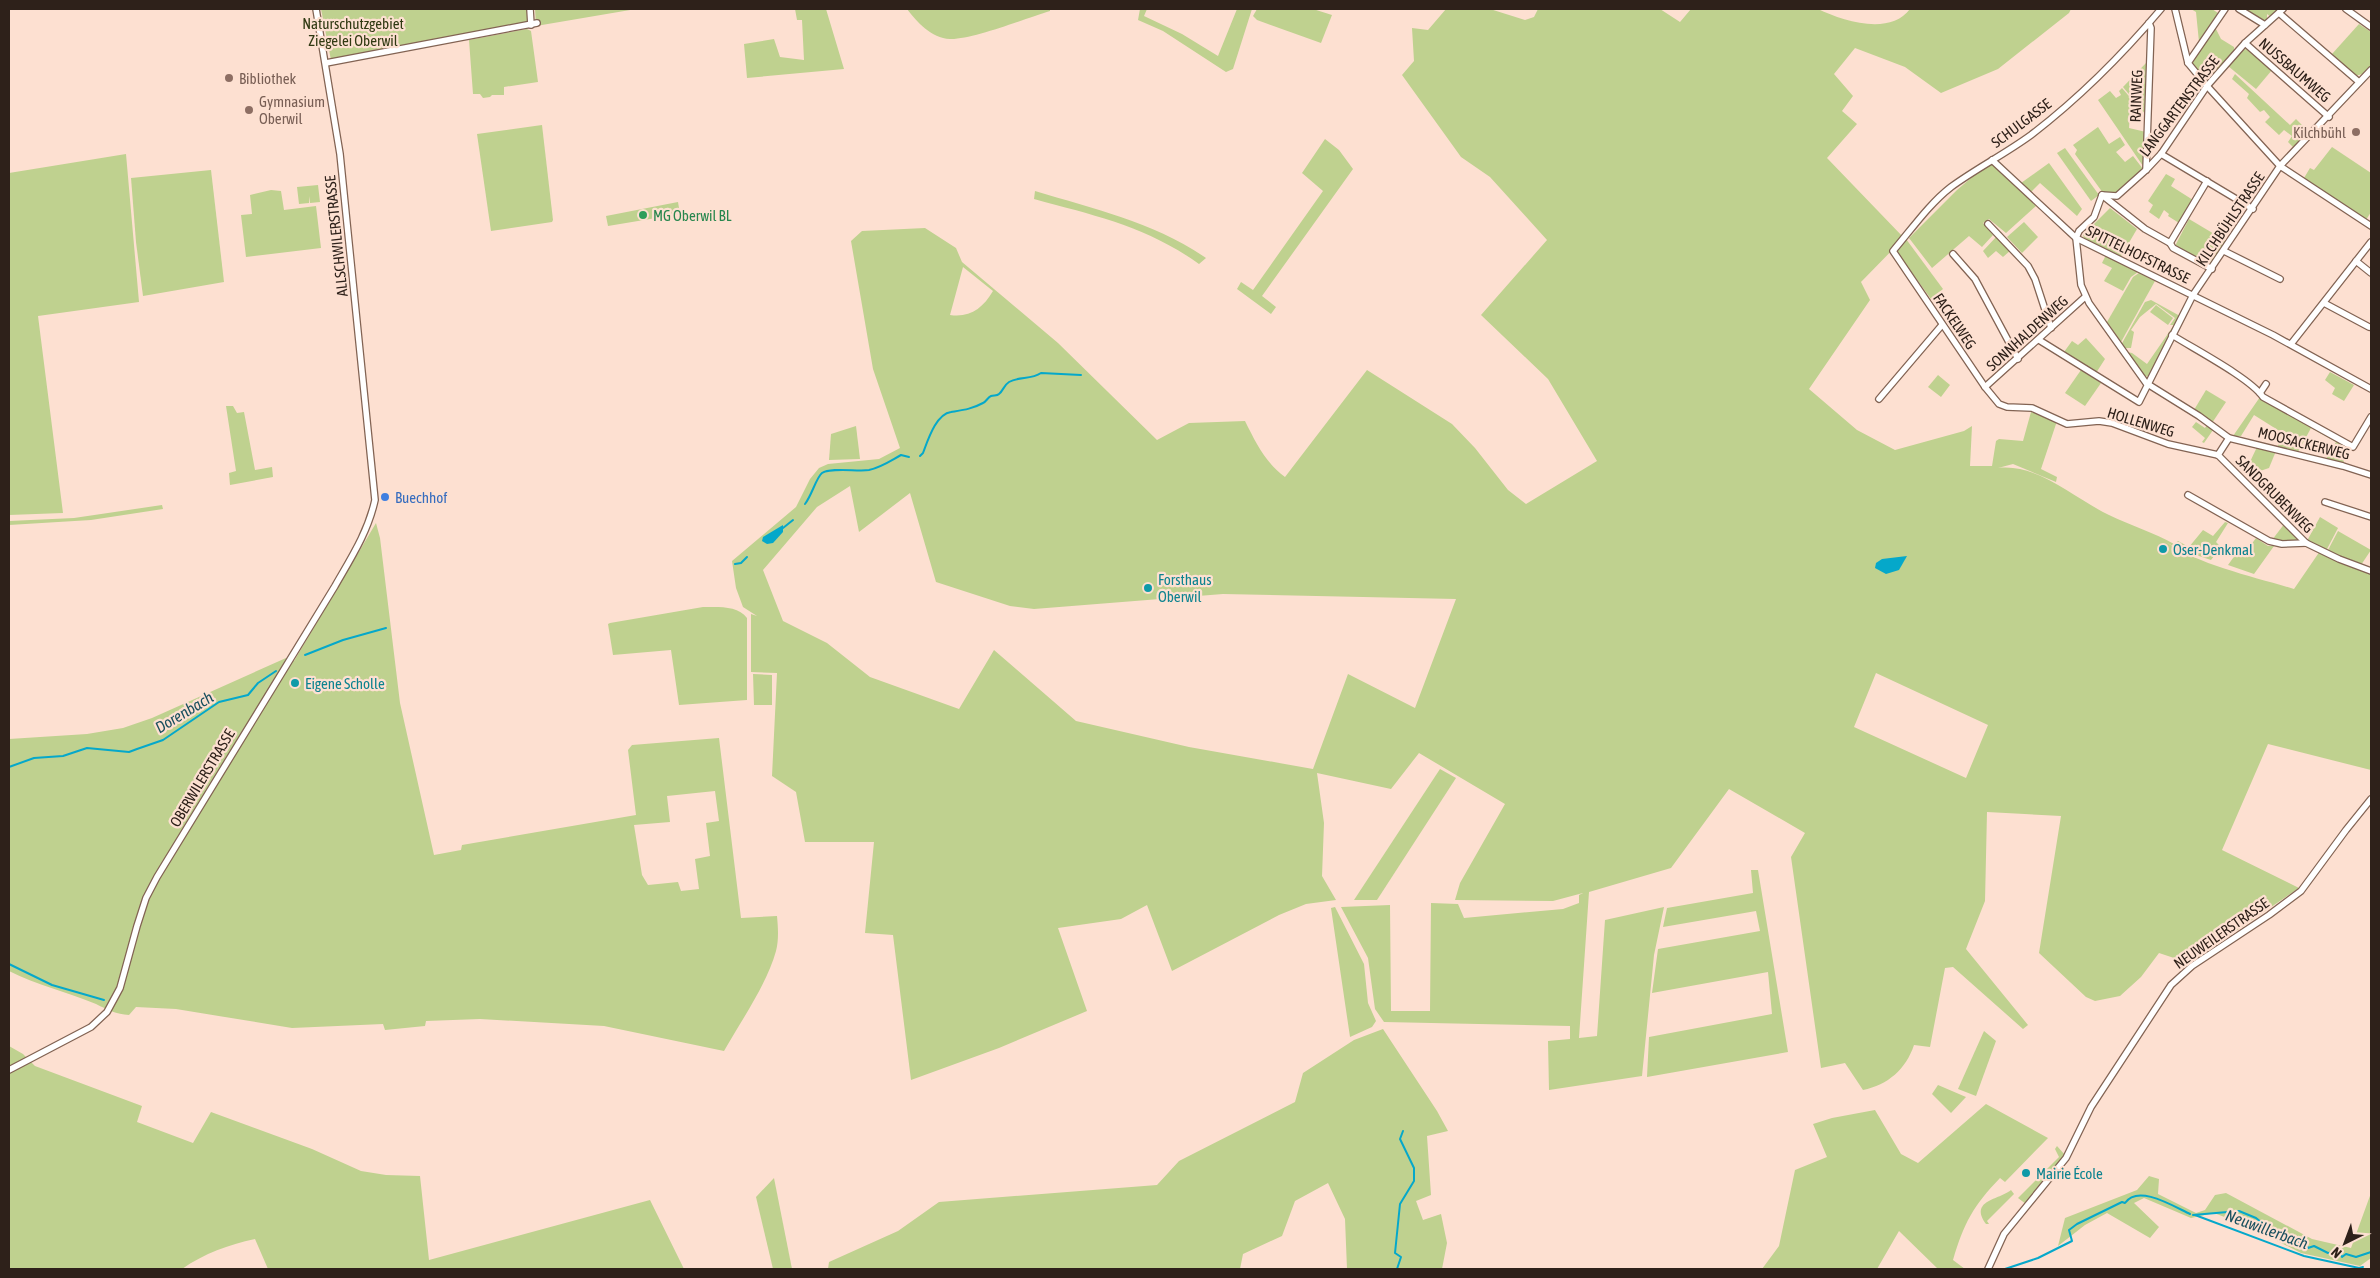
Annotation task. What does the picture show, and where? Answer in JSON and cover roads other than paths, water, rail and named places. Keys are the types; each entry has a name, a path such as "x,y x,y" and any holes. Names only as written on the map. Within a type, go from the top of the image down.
{"street":[{"name":"ALLSCHWILERSTRASSE","path":"316,9 340,154 371,461"},
{"path":"326,63 534,24 530,9"},
{"name":"SCHULGASSE","path":"1893,252 1918,221 1950,188 2047,122 2093,80 2162,9"},
{"path":"2175,9 2188,63 2207,86 2280,166 2371,226"},
{"path":"2188,63 2225,9"},
{"path":"2239,9 2265,25"},
{"path":"2346,9 2371,27"},
{"path":"2281,11 2359,82"},
{"name":"LANGGARTENSTRASSE","path":"2102,195 2117,196 2146,170 2161,154 2207,86 2244,43 2281,11"},
{"name":"RAINWEG","path":"2146,170 2151,28 2149,23"},
{"name":"NUSSBAUMWEG","path":"2244,43 2329,117"},
{"name":"KILCHBÜHLSTRASSE","path":"2039,340 2138,402 2146,383 2194,295 2280,166 2329,117 2371,70"},
{"path":"2161,154 2253,209"},
{"name":"SPITTELHOFSTRASSE","path":"1992,160 2076,238 2291,344 2371,390"},
{"path":"2170,242 2207,181"},
{"path":"2212,269 2173,248 2170,242 2138,224 2102,195 2094,217 2079,231 2076,238 2085,297 2146,383 2199,416 2229,438 2218,455"},
{"path":"1988,224 2029,268 2035,279 2051,328"},
{"path":"2291,344 2371,242"},
{"path":"2224,251 2280,279"},
{"name":"FACKELWEG","path":"1893,252 1985,387 2000,404"},
{"path":"1952,254 1975,279 2018,359"},
{"path":"2356,262 2371,273"},
{"name":"SONNHALDENWEG","path":"1985,387 2085,297"},
{"path":"2324,303 2368,327"},
{"path":"1879,400 1942,325"},
{"path":"2172,335 2260,393 2263,397 2353,447 2371,417"},
{"path":"2260,393 2266,384"},
{"name":"HOLLENWEG","path":"2000,404 2007,407 2032,408 2067,424 2112,423 2168,444 2218,455"},
{"name":"MOOSACKERWEG","path":"2229,438 2343,466 2371,475"},
{"name":"SANDGRUBENWEG","path":"2218,455 2306,543 2339,559 2371,571"},
{"name":"OBERWILERSTRASSE","path":"9,1070 91,1027 113,1004 120,988 146,898 157,877 361,541 372,515 375,500 371,461"},
{"path":"2188,495 2269,541 2282,544 2306,543"},
{"path":"2325,502 2371,517"},
{"name":"NEUWEILERSTRASSE","path":"1988,1269 2004,1234 2068,1154 2098,1096 2173,983 2192,966 2269,915 2301,891 2371,799"}],"water":[{"path":"783,525 783,532 773,543 767,544 762,541 763,537"},
{"path":"1907,556 1899,570 1886,574 1875,568 1876,563 1882,559"}],"waterway":[{"path":"920,456 941,417 951,412 979,405 990,397 998,395 1007,383 1017,379 1033,377 1041,373 1081,375"},
{"path":"805,504 818,479 826,471 869,470 882,466 901,455 909,457"},
{"path":"783,528 793,520"},
{"path":"735,564 741,563 747,557"},
{"name":"Dorenbach","path":"305,655 343,640 386,628"},
{"name":"Dorenbach","path":"9,767 34,758 63,756 87,748 129,752 163,740 219,702 248,695 258,683 276,671"},
{"path":"9,964 52,985 104,1000"},
{"path":"1397,1269 1401,1257 1395,1253 1400,1204 1414,1181 1414,1168 1400,1139 1403,1131"},
{"name":"Neuwillerbach","path":"2005,1269 2038,1258 2072,1241 2069,1230 2077,1224 2122,1202 2125,1203 2131,1198 2138,1196 2156,1198 2190,1214"},
{"name":"Neuwillerbach","path":"2193,1215 2239,1211 2256,1218 2267,1227 2298,1242 2305,1242 2308,1248 2314,1246 2328,1253 2340,1252 2342,1257 2346,1254 2356,1257 2371,1252"},
{"name":"Neuwillerbach","path":"2195,1215 2304,1256 2359,1268 2363,1267"}],"place":[{"name":"Bibliothek","path":"229,78"},
{"name":"Gymnasium Oberwil","path":"249,110"},
{"name":"Kilchbühl","path":"2356,132"},
{"name":"MG Oberwil BL","path":"643,215"},
{"name":"Buechhof","path":"385,497"},
{"name":"Oser-Denkmal","path":"2163,549"},
{"name":"Forsthaus Oberwil","path":"1148,588"},
{"name":"Eigene Scholle","path":"295,683"},
{"name":"Mairie École","path":"2026,1173"}],"park label":[{"name":"Naturschutzgebiet Ziegelei Oberwil","path":"353,32"}]}
